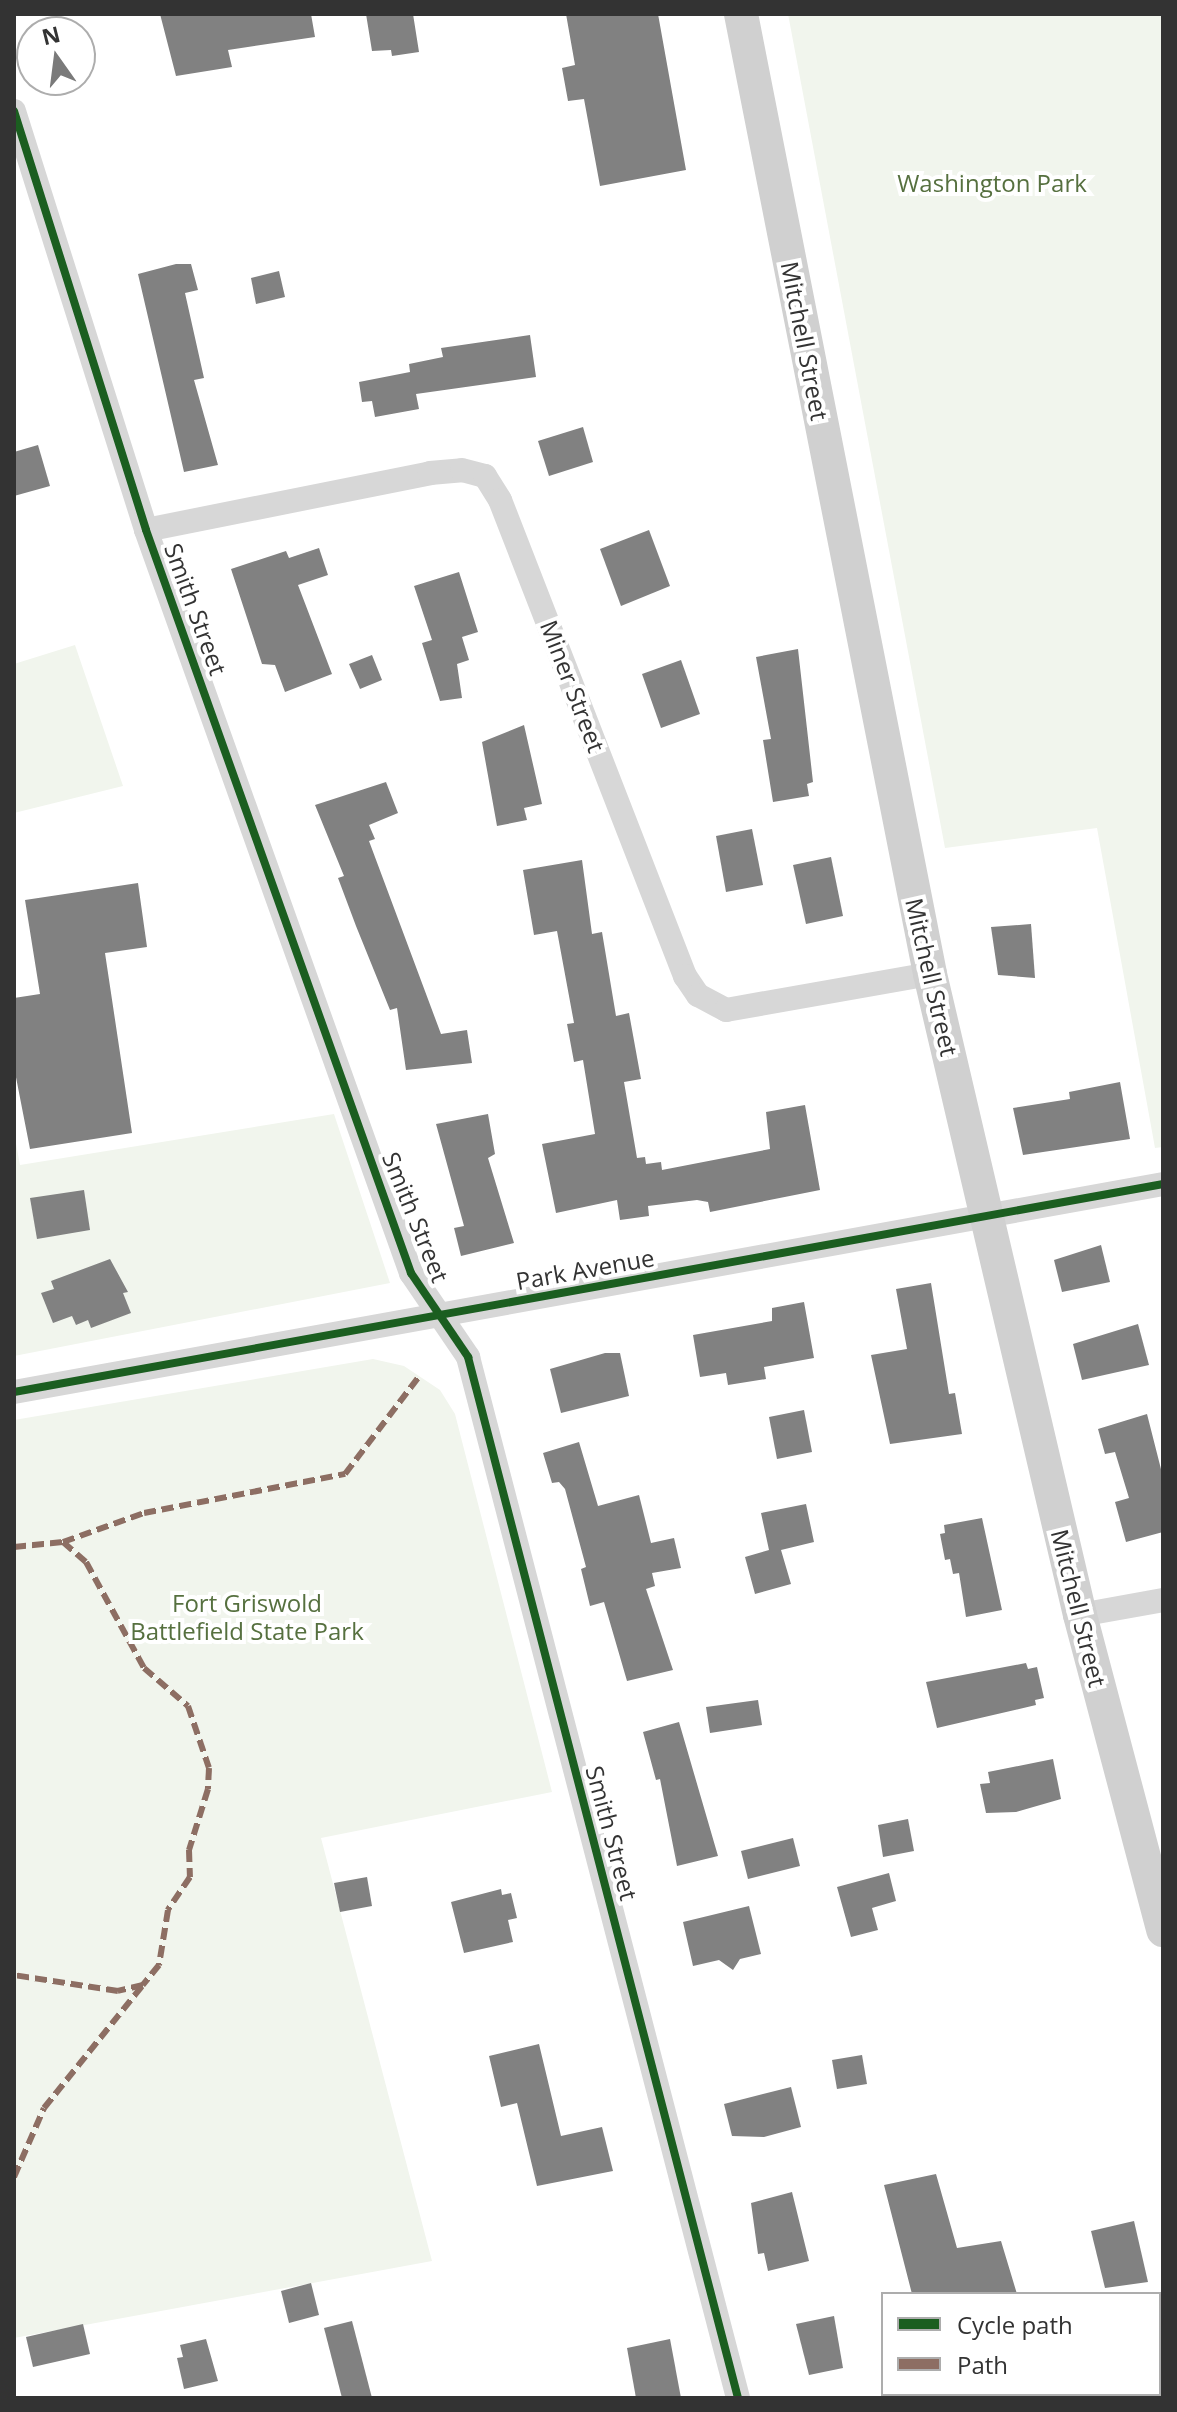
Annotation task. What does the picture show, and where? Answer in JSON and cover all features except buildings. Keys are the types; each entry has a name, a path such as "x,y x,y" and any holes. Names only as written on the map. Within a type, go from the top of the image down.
{"main road":[{"name":"Mitchell Street","path":"741,14 930,974 1080,1615 1163,1930"}],"street":[{"name":"Smith Street","path":"14,111 146,530 411,1273 437,1317 468,1357 738,2398"},
{"name":"Miner Street","path":"146,530 430,473 462,470 485,476 500,500 685,976 698,995 726,1010 930,974"},
{"name":"Park Avenue","path":"14,1392 1163,1184"},
{"path":"1080,1615 1163,1600"}],"green space":[{"name":"Washington Park","path":"788,14 1163,14 1163,1147 1155,1148 1097,828 945,848"},
{"path":"75,645 123,786 14,813 14,664"},
{"path":"334,1114 390,1283 14,1356 14,1133 20,1165"},
{"name":"Fort Griswold Battlefield State Park","path":"373,1359 404,1366 440,1390 455,1414 552,1792 321,1838 432,2261 14,2338 14,1420"}],"marked path":[{"path":"63,1542 144,1513 345,1474 418,1378"},
{"path":"14,1547 63,1542 86,1562 144,1668 188,1706 209,1768 208,1789 189,1850 190,1877 168,1910 159,1965 143,1985 118,1991 14,1975"},
{"path":"14,2177 44,2108 143,1985"}],"cycle path":[{"path":"14,111 146,530 411,1273 468,1357 738,2398"},
{"path":"14,1392 1163,1184"}]}
